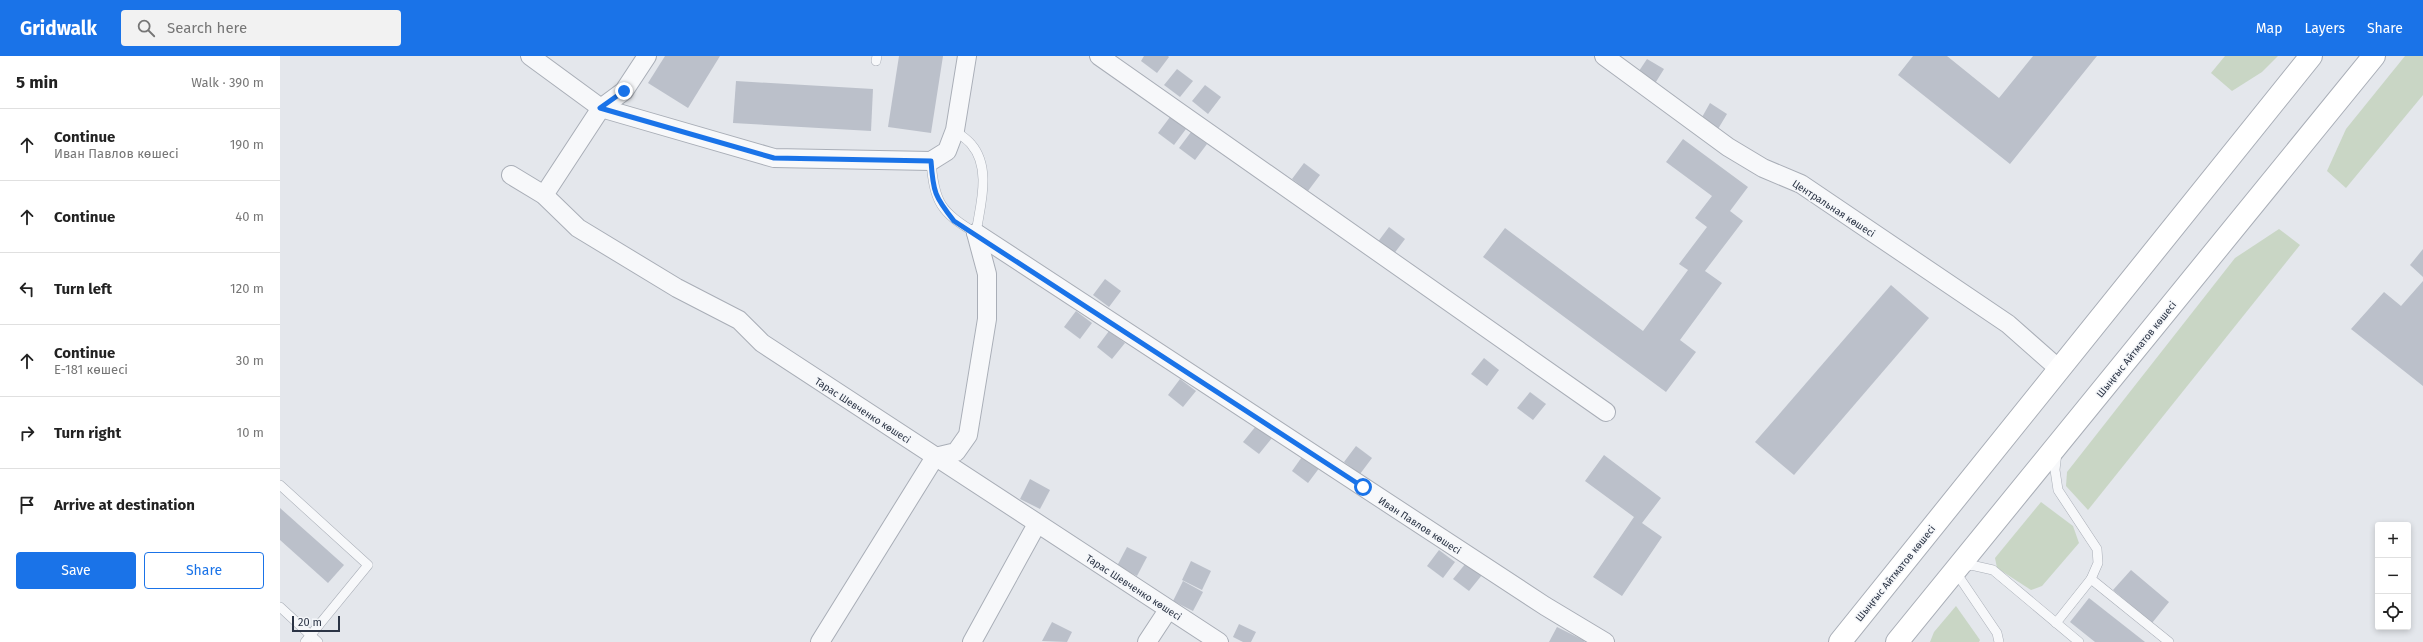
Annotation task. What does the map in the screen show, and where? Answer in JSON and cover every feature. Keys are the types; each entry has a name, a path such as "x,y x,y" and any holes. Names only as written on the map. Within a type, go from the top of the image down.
{"main road":[{"name":"Шыңғыс Айтматов көшесі","path":"1840,642 2311,56"},
{"name":"Шыңғыс Айтматов көшесі","path":"1897,642 2374,56"}],"street":[{"path":"530,56 600,108 660,127 774,158 931,161 947,151 955,130 967,56"},
{"path":"544,195 600,108 624,91 647,56"},
{"path":"1099,56 1606,412"},
{"name":"Центральная көшесі","path":"1604,56 1728,147 1763,168 1801,184 2008,324 2059,369"},
{"name":"Тарас Шевченко көшесі","path":"511,175 544,195 578,228 677,288 739,320 762,343 1219,642"},
{"path":"820,642 935,457 956,452 968,435 987,319 987,274 976,234"},
{"name":"Иван Павлов көшесі","path":"976,234 1545,606 1605,642"},
{"path":"972,642 1037,524"},
{"path":"1147,642 1168,610"}],"lane":[{"path":"931,161 932,181 938,201 954,221 976,234 983,186 981,162 972,144 955,130"},
{"path":"2056,623 2091,579 2098,563 2098,549 2058,490 2055,470 2057,446"},
{"path":"280,485 368,565 308,639"},
{"path":"1999,642 1997,633 1956,570 1972,565 1992,570 2079,642"},
{"path":"2091,579 2168,642"},
{"path":"280,607 308,639 318,642"}],"green space":[{"path":"2225,56 2278,56 2262,72 2232,91 2211,73"},
{"path":"2405,56 2423,56 2423,95 2346,188 2327,171 2346,129"},
{"path":"2279,229 2300,245 2088,510 2066,486 2067,472 2235,258"},
{"path":"2041,502 2073,526 2079,543 2042,586 2031,590 1997,568 1995,558"},
{"path":"1956,606 1980,640 1979,642 1930,642 1934,632"}],"building":[{"path":"665,56 720,56 688,108 648,83"},
{"path":"899,56 943,56 931,133 888,127"},
{"path":"1144,56 1169,57 1157,73 1141,61"},
{"path":"1913,56 1947,56 1999,98 2033,56 2097,56 2010,164 1898,75"},
{"path":"1647,59 1664,69 1654,85 1637,74"},
{"path":"1177,69 1193,81 1180,97 1164,85"},
{"path":"736,81 873,89 871,131 733,123"},
{"path":"1205,85 1221,97 1208,114 1192,101"},
{"path":"1710,103 1727,114 1718,129 1701,119"},
{"path":"1170,117 1186,129 1174,145 1158,133"},
{"path":"1191,132 1207,144 1195,160 1179,148"},
{"path":"1683,139 1748,187 1730,211 1743,221 1705,271 1722,283 1680,340 1696,352 1666,392 1483,257 1505,228 1643,331 1688,270 1679,264 1707,227 1695,218 1712,196 1666,162"},
{"path":"1304,163 1320,175 1308,191 1292,179"},
{"path":"1389,227 1405,239 1393,255 1377,243"},
{"path":"2423,249 2423,277 2410,265"},
{"path":"1105,279 1121,291 1109,307 1093,295"},
{"path":"2423,281 2423,386 2351,329 2384,292 2401,306"},
{"path":"1891,285 1929,318 1794,475 1755,442"},
{"path":"1076,311 1092,323 1080,339 1064,327"},
{"path":"1109,331 1125,343 1112,359 1097,347"},
{"path":"1484,358 1499,370 1487,386 1471,374"},
{"path":"1180,379 1196,391 1183,407 1168,395"},
{"path":"1530,392 1546,404 1533,420 1517,408"},
{"path":"1256,426 1272,438 1259,454 1243,442"},
{"path":"1356,446 1372,458 1360,474 1344,462"},
{"path":"1304,454 1320,467 1308,483 1292,471"},
{"path":"1604,455 1661,498 1642,523 1662,537 1622,596 1593,577 1634,517 1585,481"},
{"path":"1030,479 1050,490 1040,509 1020,499"},
{"path":"280,508 344,565 328,583 280,540"},
{"path":"1127,547 1147,557 1137,576 1117,566"},
{"path":"1439,550 1455,562 1443,578 1427,566"},
{"path":"1191,561 1211,571 1202,590 1182,580"},
{"path":"1466,563 1482,575 1469,591 1453,579"},
{"path":"2131,570 2169,602 2152,623 2113,590"},
{"path":"1183,581 1203,592 1193,611 1173,601"},
{"path":"2089,598 2145,642 2095,642 2070,622"},
{"path":"1052,622 1072,632 1067,642 1042,641"},
{"path":"1239,624 1256,632 1251,642 1243,642 1233,637"},
{"path":"1557,627 1585,641 1549,642"}],"route":[{"path":"624,91 600,108 660,127 774,158 931,161 932,181 938,201 954,221 1363,487"}]}
